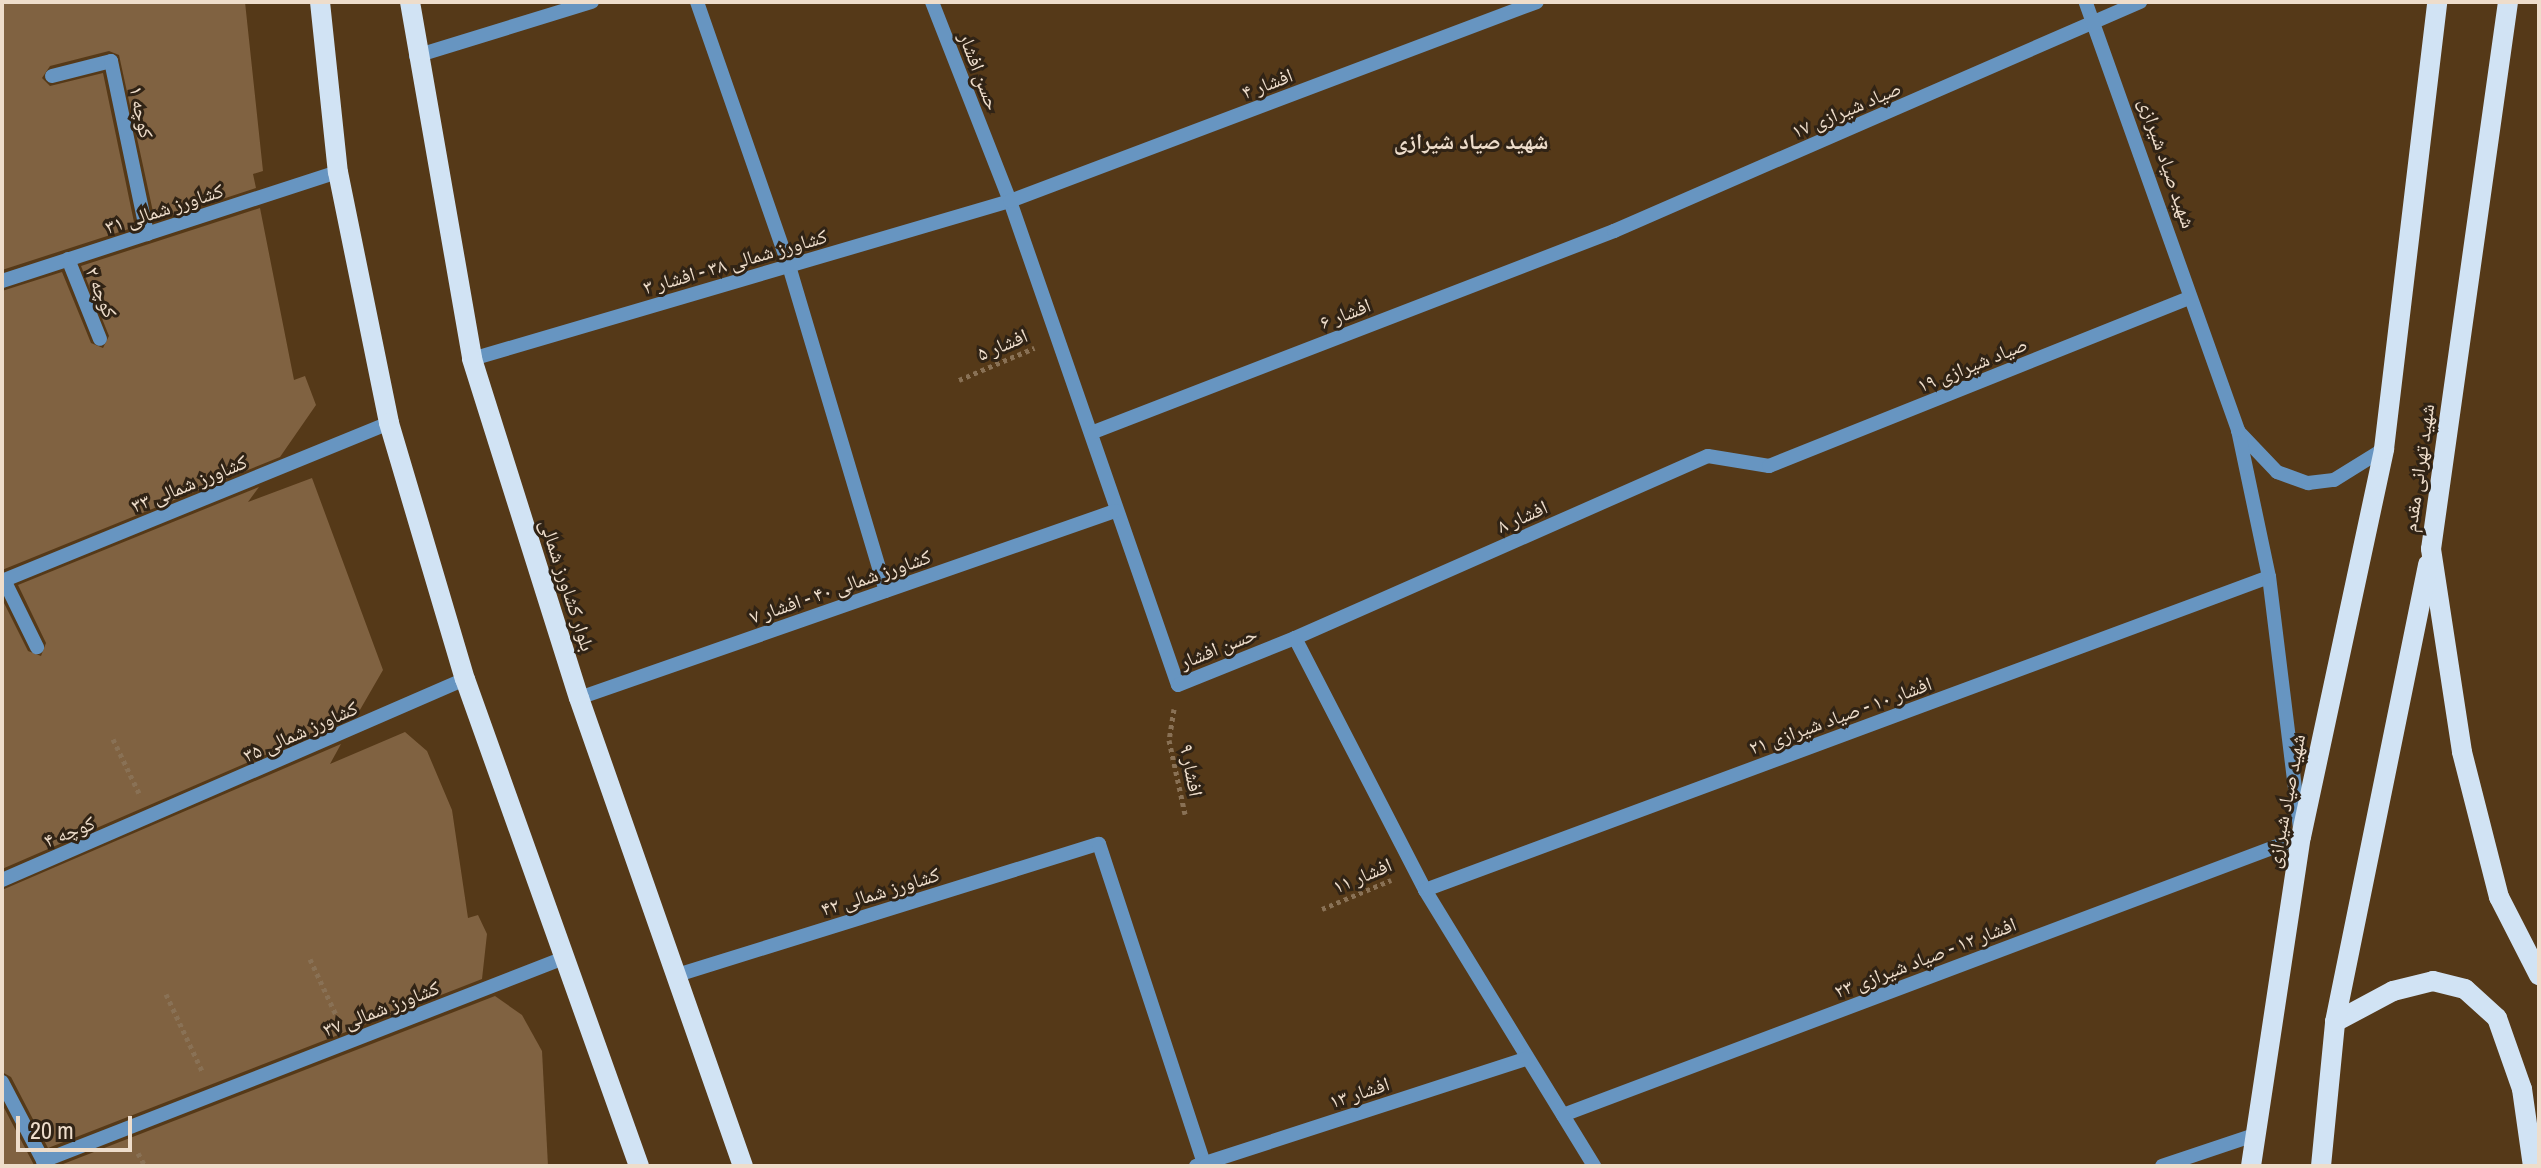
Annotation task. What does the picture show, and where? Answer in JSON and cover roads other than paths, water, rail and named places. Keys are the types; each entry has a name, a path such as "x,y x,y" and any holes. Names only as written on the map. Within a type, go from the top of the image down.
{"main road":[{"path":"320,2 338,172 389,423 465,679 639,1166"},
{"name":"بلوار کشاورز شمالی","path":"410,2 416,56 472,359 579,698 743,1166"},
{"name":"شهید تهرانی مقدم","path":"2384,449 2437,2"},
{"name":"شهید تهرانی مقدم","path":"2508,2 2431,549 2462,752 2499,897 2539,975"},
{"name":"شهید صیاد شیرازی","path":"2251,1166 2301,837 2384,449"},
{"path":"2321,1166 2335,1022 2431,549"},
{"path":"2335,1022 2393,991 2433,981 2465,989 2497,1018 2522,1089 2533,1166"}],"street":[{"path":"416,56 592,2"},
{"path":"697,2 789,266 886,591"},
{"name":"حسن افشار","path":"932,2 1010,201 1115,511 1178,685 1295,638"},
{"name":"افشار ۴","path":"1010,201 1537,2"},
{"name":"شهید صیاد شیرازی","path":"2086,2 2238,430"},
{"name":"صیاد شیرازی ۱۷","path":"1614,231 2094,25 2140,2"},
{"name":"کوچه ۱","path":"52,76 111,61 147,234"},
{"name":"کشاورز شمالی ۳۱","path":"2,281 338,172"},
{"name":"کشاورز شمالی ۳۸ - افشار ۳","path":"472,359 1010,201"},
{"name":"افشار ۶","path":"1091,433 1614,231"},
{"name":"کوچه ۲","path":"68,259 100,339"},
{"name":"صیاد شیرازی ۱۹","path":"1769,466 2190,298"},
{"name":"کشاورز شمالی ۳۳","path":"3,580 389,423"},
{"path":"2238,430 2277,472 2308,483 2334,480 2384,449"},
{"path":"2238,430 2269,577 2301,837"},
{"name":"افشار ۸","path":"1295,638 1708,456 1769,466"},
{"name":"کشاورز شمالی ۴۰ - افشار ۷","path":"579,698 1115,511"},
{"name":"افشار ۱۰ - صیاد شیرازی ۲۱","path":"1425,890 2269,577"},
{"path":"3,580 37,647"},
{"path":"1295,638 1425,890 1594,1166"},
{"name":"کشاورز شمالی ۳۵","path":"151,819 465,679"},
{"name":"کوچه ۴","path":"2,880 151,819"},
{"name":"افشار ۱۲ - صیاد شیرازی ۲۳","path":"1563,1115 2301,837"},
{"name":"کشاورز شمالی ۴۲","path":"674,976 1099,844 1200,1165"},
{"name":"کشاورز شمالی ۳۷","path":"44,1164 564,958"},
{"name":"افشار ۱۳","path":"1200,1165 1526,1059"},
{"path":"2,1082 44,1164"},
{"path":"2162,1166 2254,1135"}],"district":[{"name":"شهید صیاد شیرازی","path":"1471,142"}]}
